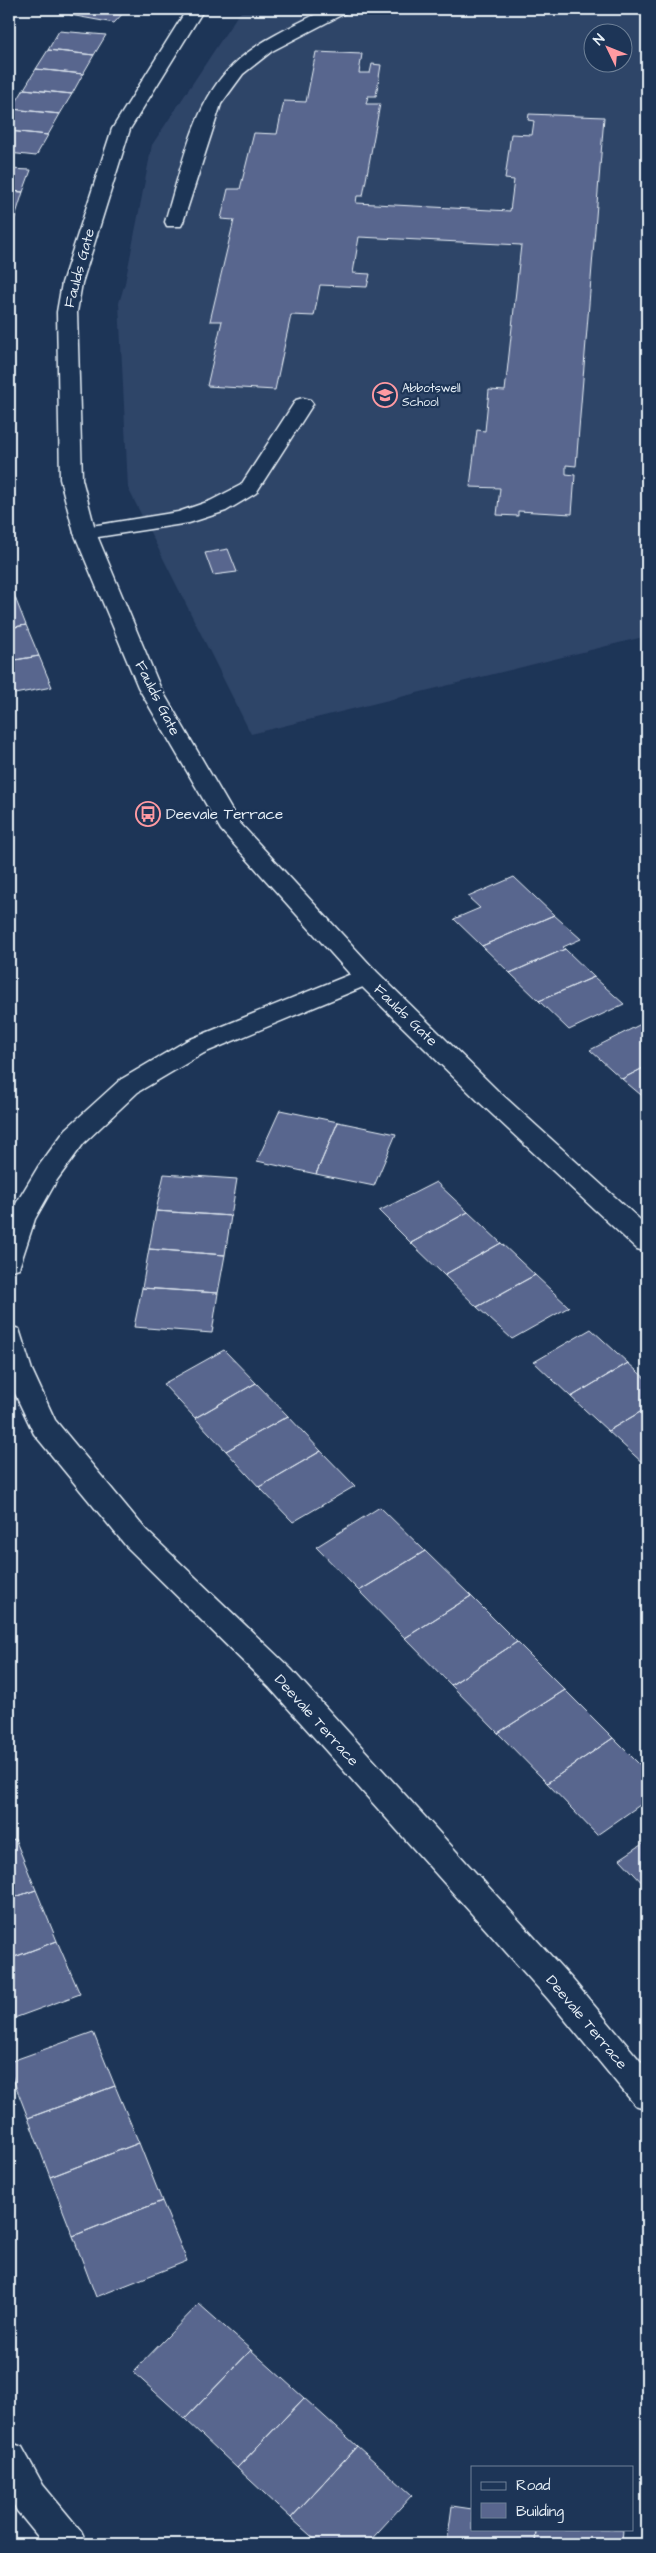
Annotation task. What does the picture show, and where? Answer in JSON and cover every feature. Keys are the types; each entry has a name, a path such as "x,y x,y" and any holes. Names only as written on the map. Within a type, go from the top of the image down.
{"street":[{"name":"Faulds Gate","path":"195,9 121,129 72,284 67,312 70,479 85,533 149,687 229,825 366,976 488,1096 647,1242"},
{"path":"174,222 212,103 237,70 266,47 338,9"},
{"path":"85,533 181,518 218,506 249,489 303,404"},
{"path":"9,1261 21,1219 47,1174 75,1136 129,1086 195,1047 366,976"},
{"name":"Deevale Terrace","path":"9,1336 18,1370 44,1426 136,1538 280,1678 560,1989 647,2094"},
{"path":"9,2460 30,2498 68,2544"}],"shaded area":[{"name":"Abbotswell School","path":"244,9 647,9 647,636 251,734 128,488 119,303 125,283 152,145 237,16"}],"building":[{"path":"76,9 127,9 114,23 70,15"},
{"path":"59,31 106,35 94,55 48,50"},
{"path":"48,50 94,55 83,74 36,69"},
{"path":"316,52 362,54 359,73 370,73 372,64 381,65 376,96 368,96 366,104 380,104 363,196 357,196 356,203 510,211 514,180 505,179 511,134 532,135 534,121 528,120 529,114 604,117 576,466 566,465 566,474 575,475 572,514 518,511 518,516 497,515 500,488 470,487 477,430 485,431 489,390 505,391 521,245 359,237 353,273 370,274 367,287 320,285 314,316 291,315 275,390 207,386 222,321 210,321 234,220 221,219 228,189 240,189 254,133 277,134 284,101 306,102"},
{"path":"36,69 83,74 72,94 24,89"},
{"path":"24,89 72,94 60,114 12,109"},
{"path":"12,109 60,114 48,135 9,131 9,115"},
{"path":"9,131 48,135 36,156 9,153"},
{"path":"9,169 31,170 23,192 9,191"},
{"path":"9,191 23,192 16,214 9,214"},
{"path":"9,214 16,214 9,238"},
{"path":"228,549 237,572 213,575 205,553"},
{"path":"14,595 26,625 9,628 9,596"},
{"path":"26,625 39,656 9,661 9,628"},
{"path":"39,656 52,687 9,695 9,661"},
{"path":"514,877 554,915 482,946 454,919 480,908 468,897"},
{"path":"554,915 581,939 563,947 565,949 510,973 482,946"},
{"path":"565,949 594,977 539,1001 510,973"},
{"path":"594,977 624,1004 569,1030 539,1001"},
{"path":"643,1023 647,1027 647,1066 622,1079 590,1050"},
{"path":"647,1066 647,1100 622,1079"},
{"path":"280,1110 338,1122 316,1174 257,1161"},
{"path":"338,1122 396,1134 374,1186 316,1174"},
{"path":"164,1174 237,1179 231,1216 156,1211"},
{"path":"436,1182 468,1212 411,1243 379,1211"},
{"path":"156,1211 231,1216 225,1255 149,1249"},
{"path":"468,1212 501,1243 444,1275 411,1243"},
{"path":"501,1243 535,1275 477,1307 444,1275"},
{"path":"149,1249 225,1255 218,1293 142,1288"},
{"path":"535,1275 569,1307 512,1339 477,1307"},
{"path":"142,1288 218,1293 212,1333 134,1327"},
{"path":"591,1329 628,1363 571,1397 534,1362"},
{"path":"224,1350 256,1383 195,1418 163,1384"},
{"path":"628,1363 647,1380 647,1408 608,1431 571,1397"},
{"path":"256,1383 288,1416 226,1451 195,1418"},
{"path":"647,1408 647,1466 646,1466 608,1431"},
{"path":"288,1416 321,1451 259,1487 226,1451"},
{"path":"321,1451 355,1486 293,1522 259,1487"},
{"path":"380,1507 425,1551 359,1591 316,1547"},
{"path":"425,1551 471,1596 405,1638 359,1591"},
{"path":"471,1596 517,1642 451,1685 405,1638"},
{"path":"517,1642 565,1690 498,1733 451,1685"},
{"path":"565,1690 613,1738 547,1783 498,1733"},
{"path":"613,1738 647,1772 647,1800 597,1835 547,1783"},
{"path":"15,1839 36,1890 9,1899 9,1841"},
{"path":"647,1841 647,1888 620,1859"},
{"path":"36,1890 57,1941 9,1959 9,1899"},
{"path":"57,1941 80,1994 9,2020 9,1959"},
{"path":"93,2032 115,2086 28,2118 9,2069 9,2062"},
{"path":"115,2086 139,2143 50,2177 28,2118"},
{"path":"139,2143 162,2201 73,2236 50,2177"},
{"path":"162,2201 187,2261 96,2297 73,2236"},
{"path":"199,2304 251,2350 185,2419 133,2372"},
{"path":"251,2350 304,2398 237,2468 185,2419"},
{"path":"304,2398 357,2446 291,2518 237,2468"},
{"path":"357,2446 412,2495 367,2544 320,2544 291,2518"},
{"path":"452,2506 471,2509 471,2530 536,2530 535,2544 447,2544"},
{"path":"536,2530 623,2530 622,2544 535,2544"}],"place":[{"name":"Abbotswell School","path":"385,395"},
{"name":"Deevale Terrace","path":"148,814"}]}
